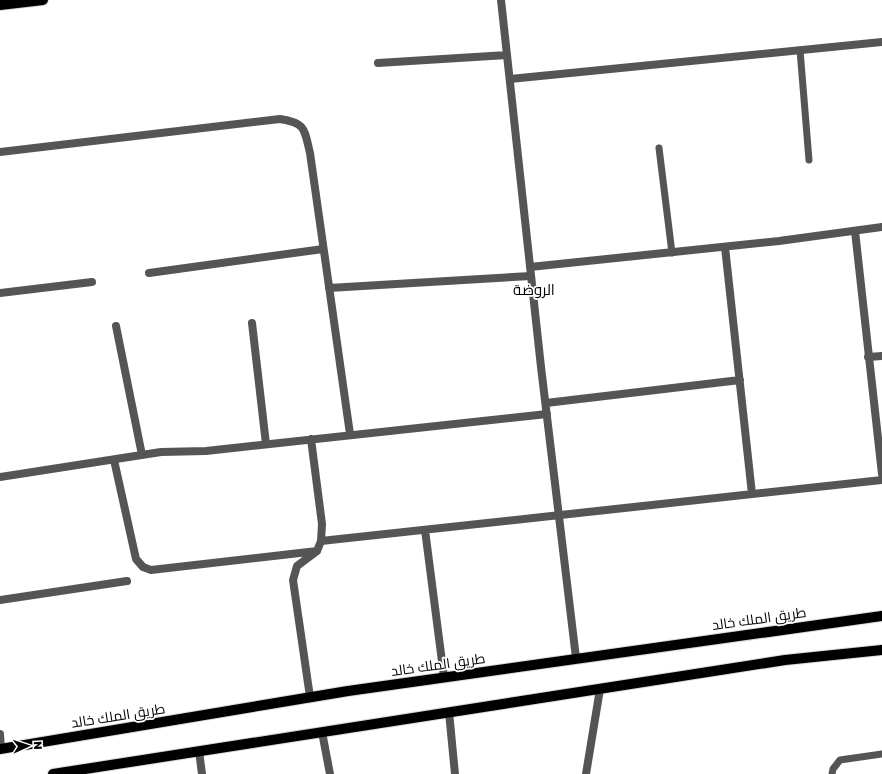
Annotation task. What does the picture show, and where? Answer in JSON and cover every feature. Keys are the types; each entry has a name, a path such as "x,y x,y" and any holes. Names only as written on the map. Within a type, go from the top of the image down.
{"main road":[{"path":"0,5 43,0"},
{"name":"طريق الملك خالد","path":"1,749 444,677 882,616"},
{"path":"52,774 785,660 882,650"}],"street":[{"path":"501,0 530,268 576,658"},
{"path":"510,79 882,42"},
{"path":"378,63 507,55"},
{"path":"0,152 280,119 295,122 304,130 310,153 350,434"},
{"path":"530,268 725,247 882,227"},
{"path":"855,231 882,474"},
{"path":"725,247 752,494"},
{"path":"150,273 323,248"},
{"path":"329,288 531,276"},
{"path":"0,293 92,282"},
{"path":"252,323 266,444"},
{"path":"116,326 142,455"},
{"path":"868,358 882,356"},
{"path":"546,403 740,380"},
{"path":"0,477 161,452 206,451 350,434 547,414"},
{"path":"310,698 293,580 297,566 317,551 321,542 322,524 311,439"},
{"path":"114,460 136,559 143,567 151,570 317,551"},
{"path":"321,542 882,480"},
{"path":"425,530 444,677"},
{"path":"0,600 128,581"},
{"path":"586,774 600,689"},
{"path":"449,712 455,774"},
{"path":"322,732 330,774"},
{"path":"0,734 1,749"},
{"path":"199,751 202,774"}],"lane":[{"path":"800,50 809,160"},
{"path":"659,148 672,253"},
{"path":"832,774 833,769 840,760 882,754"}],"district":[{"name":"الروضة","path":"534,289"}]}
